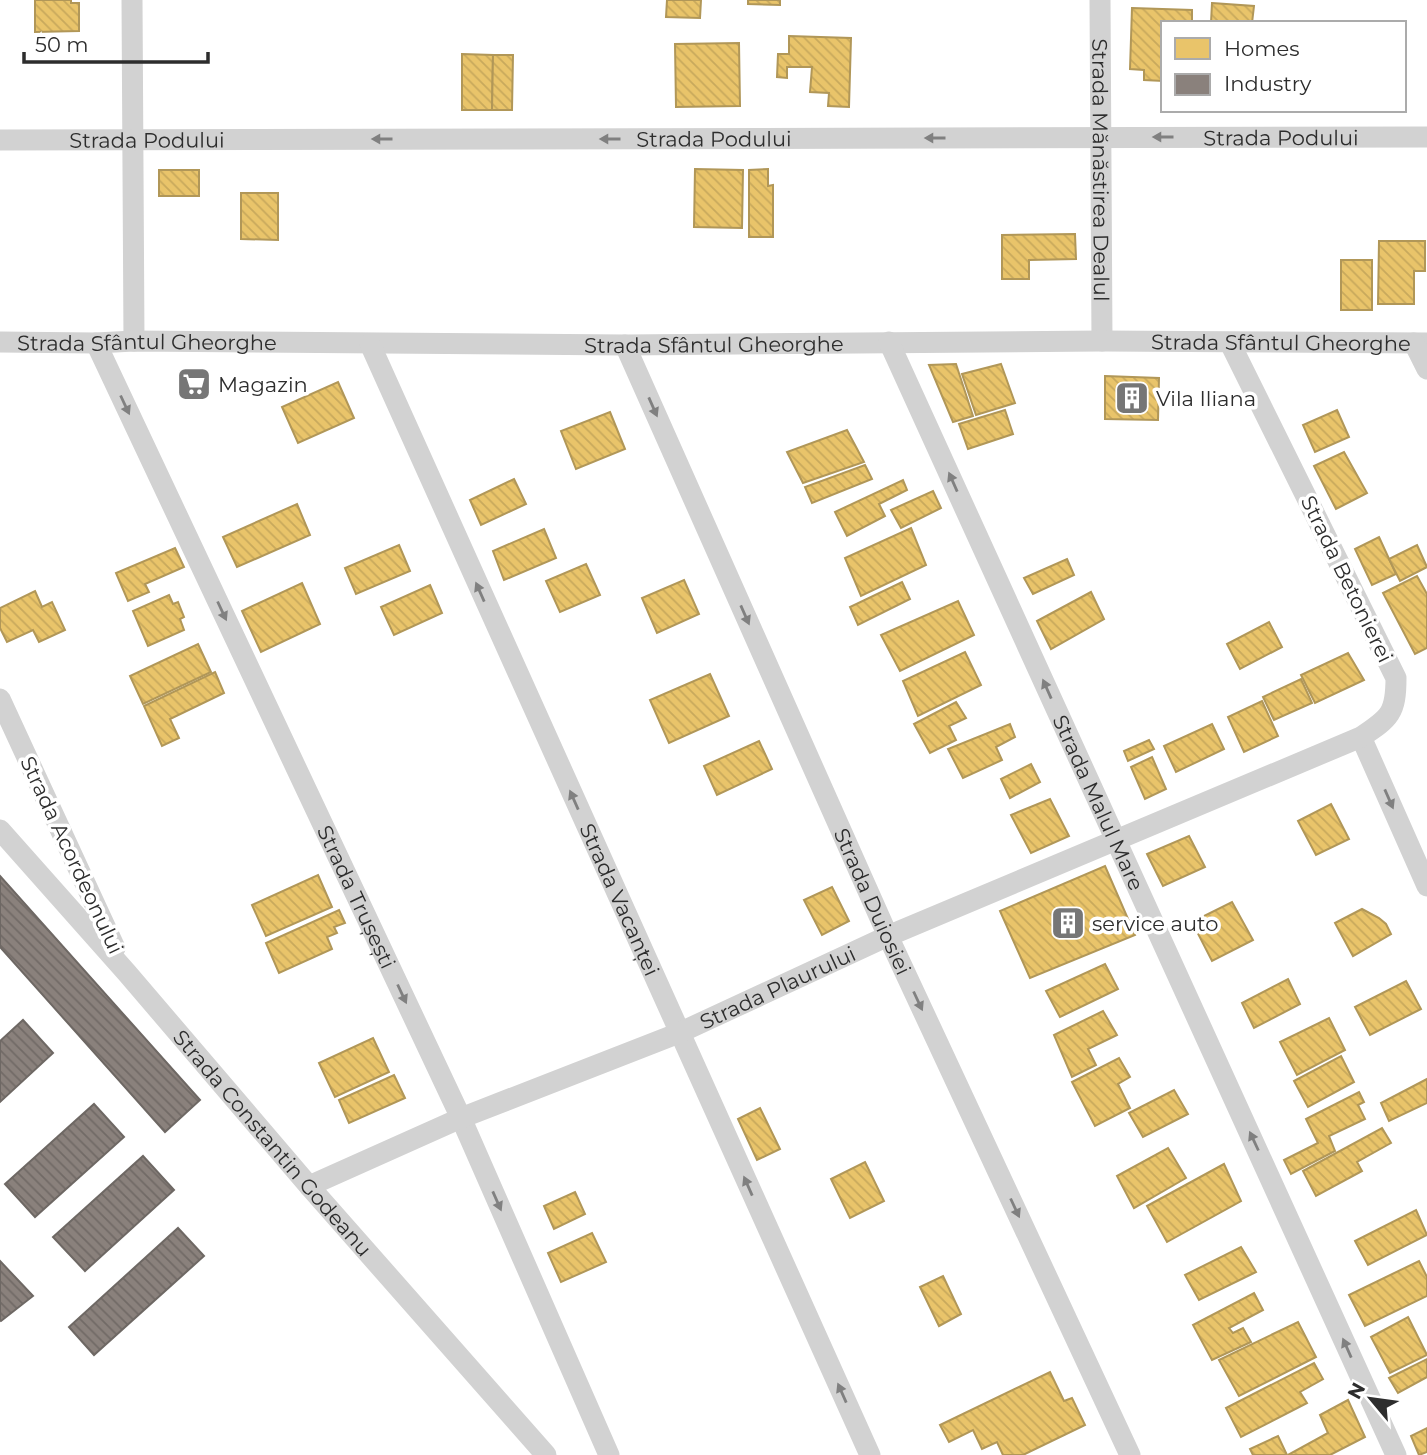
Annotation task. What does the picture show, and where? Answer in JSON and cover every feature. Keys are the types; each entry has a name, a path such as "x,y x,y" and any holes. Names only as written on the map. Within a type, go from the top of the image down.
{"street":[{"path":"132,0 134,341"},
{"name":"Strada Mănăstirea Dealul","path":"1100,0 1102,341"},
{"name":"Strada Podului","path":"0,140 1427,137"},
{"name":"Strada Sfântul Gheorghe","path":"0,342 625,345 1102,341 1421,343"},
{"name":"Strada Malul Mare","path":"889,342 1396,1455"},
{"name":"Strada Trușești","path":"96,343 461,1118 609,1455"},
{"name":"Strada Betonierei","path":"1230,343 1396,678 1392,711 1377,727 1361,737"},
{"path":"1421,343 1427,369"},
{"name":"Strada Vacanței","path":"370,344 870,1455"},
{"name":"Strada Duiosiei","path":"625,345 888,936 1130,1455"},
{"name":"Strada Acordeonului","path":"0,699 127,973"},
{"path":"1361,737 1427,886"},
{"name":"Strada Plaurului","path":"309,1186 461,1118 678,1033 888,936 1361,737"},
{"name":"Strada Constantin Godeanu","path":"0,830 546,1455"}],"building: Homes":[{"path":"35,0 71,0 71,3 79,3 79,31 35,32"},
{"path":"667,0 701,0 700,18 666,17"},
{"path":"748,0 780,0 780,5 748,4"},
{"path":"1212,3 1254,6 1252,21 1211,21"},
{"path":"1132,8 1192,10 1192,21 1161,21 1161,81 1144,80 1144,70 1130,69"},
{"path":"789,36 851,38 849,107 828,106 829,93 810,92 812,67 787,67 787,78 777,77 778,54 789,54"},
{"path":"739,43 740,106 676,107 675,44"},
{"path":"462,54 493,55 492,110 462,110"},
{"path":"493,55 513,55 512,110 492,110"},
{"path":"695,169 743,170 742,228 694,227"},
{"path":"768,169 768,186 773,185 773,237 749,237 749,170"},
{"path":"159,170 199,170 199,196 159,196"},
{"path":"241,193 278,193 278,240 241,239"},
{"path":"1075,234 1076,259 1029,260 1029,279 1002,279 1002,235"},
{"path":"1379,241 1425,241 1425,271 1414,271 1414,304 1378,304"},
{"path":"1341,260 1372,260 1372,310 1341,310"},
{"path":"956,364 973,416 953,422 929,365"},
{"path":"1001,364 1015,403 976,415 962,374"},
{"name":"Vila Iliana","path":"1105,376 1159,378 1158,420 1105,419"},
{"path":"338,382 354,418 298,443 282,407"},
{"path":"1005,410 1013,434 968,449 959,424"},
{"path":"1337,410 1349,437 1315,452 1303,425"},
{"path":"610,412 625,449 576,469 561,431"},
{"path":"847,430 864,462 803,483 787,452"},
{"path":"1344,452 1367,493 1336,509 1314,466"},
{"path":"865,465 872,479 812,503 805,487"},
{"path":"514,479 526,504 481,525 470,500"},
{"path":"903,480 907,490 879,504 885,516 847,536 835,512"},
{"path":"933,491 941,508 901,528 891,510"},
{"path":"297,504 310,535 237,567 223,537"},
{"path":"911,528 926,565 861,596 845,558"},
{"path":"544,529 556,558 504,580 493,551"},
{"path":"1379,537 1396,574 1372,585 1355,549"},
{"path":"399,545 410,571 356,594 345,568"},
{"path":"1417,545 1427,567 1400,581 1389,559"},
{"path":"175,548 184,567 145,584 149,592 128,601 116,573"},
{"path":"1067,559 1074,575 1033,594 1024,578"},
{"path":"586,564 600,595 560,612 546,581"},
{"path":"1417,576 1427,594 1427,648 1415,654 1383,593"},
{"path":"684,580 699,614 657,633 642,598"},
{"path":"902,582 910,599 858,625 850,607"},
{"path":"302,583 320,624 261,652 242,611"},
{"path":"430,585 442,613 394,635 381,607"},
{"path":"35,591 42,607 52,602 65,630 39,642 33,630 7,642 0,628 0,608"},
{"path":"1091,592 1104,619 1051,649 1037,621"},
{"path":"169,595 173,604 178,602 184,617 180,619 184,630 148,646 133,611"},
{"path":"958,601 974,635 900,671 881,635"},
{"path":"1269,622 1282,647 1240,669 1227,644"},
{"path":"198,644 211,672 143,704 130,676"},
{"path":"965,652 981,685 918,716 903,681"},
{"path":"1348,653 1364,680 1315,703 1301,675"},
{"path":"215,672 224,693 170,719 179,738 162,746 144,706"},
{"path":"710,674 729,716 669,743 650,700"},
{"path":"1301,679 1312,703 1274,720 1263,697"},
{"path":"1262,701 1278,736 1244,752 1228,717"},
{"path":"956,702 966,718 949,726 956,740 930,753 914,724"},
{"path":"1010,724 1015,737 996,747 1002,760 963,778 948,749"},
{"path":"1212,724 1224,749 1176,772 1164,746"},
{"path":"1149,740 1154,749 1128,761 1124,751"},
{"path":"759,741 772,769 717,795 704,766"},
{"path":"1152,757 1166,789 1145,799 1131,767"},
{"path":"1031,764 1040,782 1010,798 1001,779"},
{"path":"1050,799 1069,836 1031,853 1011,815"},
{"path":"1331,804 1349,839 1316,855 1298,821"},
{"path":"1189,836 1205,867 1163,886 1147,854"},
{"name":"service auto","path":"1105,866 1135,935 1030,978 1000,911"},
{"path":"318,875 332,907 266,936 252,905"},
{"path":"832,887 849,921 822,935 804,900"},
{"path":"1232,902 1253,940 1212,961 1192,922"},
{"path":"1362,909 1386,924 1391,934 1353,956 1335,923"},
{"path":"339,910 345,923 334,927 337,933 327,937 332,949 279,973 266,943"},
{"path":"1105,964 1118,989 1060,1017 1046,991"},
{"path":"1288,979 1300,1004 1254,1028 1242,1003"},
{"path":"1406,981 1421,1009 1370,1035 1355,1007"},
{"path":"1103,1011 1117,1035 1088,1049 1096,1065 1072,1077 1054,1035"},
{"path":"1329,1018 1345,1050 1297,1075 1280,1042"},
{"path":"373,1038 389,1072 335,1097 319,1063"},
{"path":"1341,1056 1354,1082 1308,1107 1294,1081"},
{"path":"1119,1058 1130,1077 1118,1084 1130,1108 1095,1126 1072,1082"},
{"path":"394,1075 405,1098 349,1123 339,1100"},
{"path":"1427,1079 1427,1103 1389,1121 1381,1103"},
{"path":"1174,1090 1188,1114 1143,1137 1129,1113"},
{"path":"1359,1092 1364,1102 1358,1105 1365,1119 1329,1136 1335,1151 1291,1174 1284,1160 1318,1143 1306,1119"},
{"path":"760,1108 780,1149 757,1160 738,1119"},
{"path":"1382,1128 1391,1143 1357,1162 1362,1171 1316,1196 1303,1171"},
{"path":"1168,1148 1186,1178 1134,1208 1117,1176"},
{"path":"865,1162 884,1201 850,1218 831,1179"},
{"path":"1224,1164 1241,1201 1167,1242 1147,1206"},
{"path":"575,1192 585,1214 554,1229 544,1206"},
{"path":"1416,1210 1427,1235 1368,1265 1355,1241"},
{"path":"592,1233 606,1262 561,1282 548,1253"},
{"path":"1241,1247 1256,1272 1199,1300 1185,1275"},
{"path":"1419,1261 1427,1277 1427,1296 1365,1326 1349,1295"},
{"path":"943,1276 961,1314 939,1326 920,1287"},
{"path":"1254,1293 1263,1310 1229,1328 1233,1333 1243,1328 1251,1342 1212,1360 1193,1325"},
{"path":"1408,1317 1427,1355 1390,1373 1371,1337"},
{"path":"1298,1322 1316,1357 1239,1396 1219,1360"},
{"path":"1427,1359 1427,1377 1398,1393 1389,1378"},
{"path":"1314,1363 1323,1379 1300,1392 1307,1403 1241,1437 1226,1408"},
{"path":"1050,1372 1064,1401 1072,1398 1085,1425 1023,1455 1003,1455 997,1442 982,1449 973,1430 949,1442 940,1425"},
{"path":"1348,1400 1365,1437 1330,1455 1288,1455 1328,1433 1320,1415"},
{"path":"1427,1428 1427,1452 1419,1455 1411,1436"},
{"path":"1278,1436 1287,1455 1253,1455 1250,1449"}],"building: Industry":[{"path":"0,876 200,1100 165,1132 0,947"},
{"path":"23,1020 53,1053 0,1102 0,1041"},
{"path":"94,1104 124,1137 35,1217 5,1184"},
{"path":"143,1156 174,1190 85,1271 53,1237"},
{"path":"178,1228 204,1256 94,1355 69,1327"},
{"path":"0,1261 33,1296 1,1321 0,1320"}],"place":[{"name":"Magazin","path":"194,384"},
{"name":"Vila Iliana","path":"1132,398"},
{"name":"service auto","path":"1068,923"}]}
